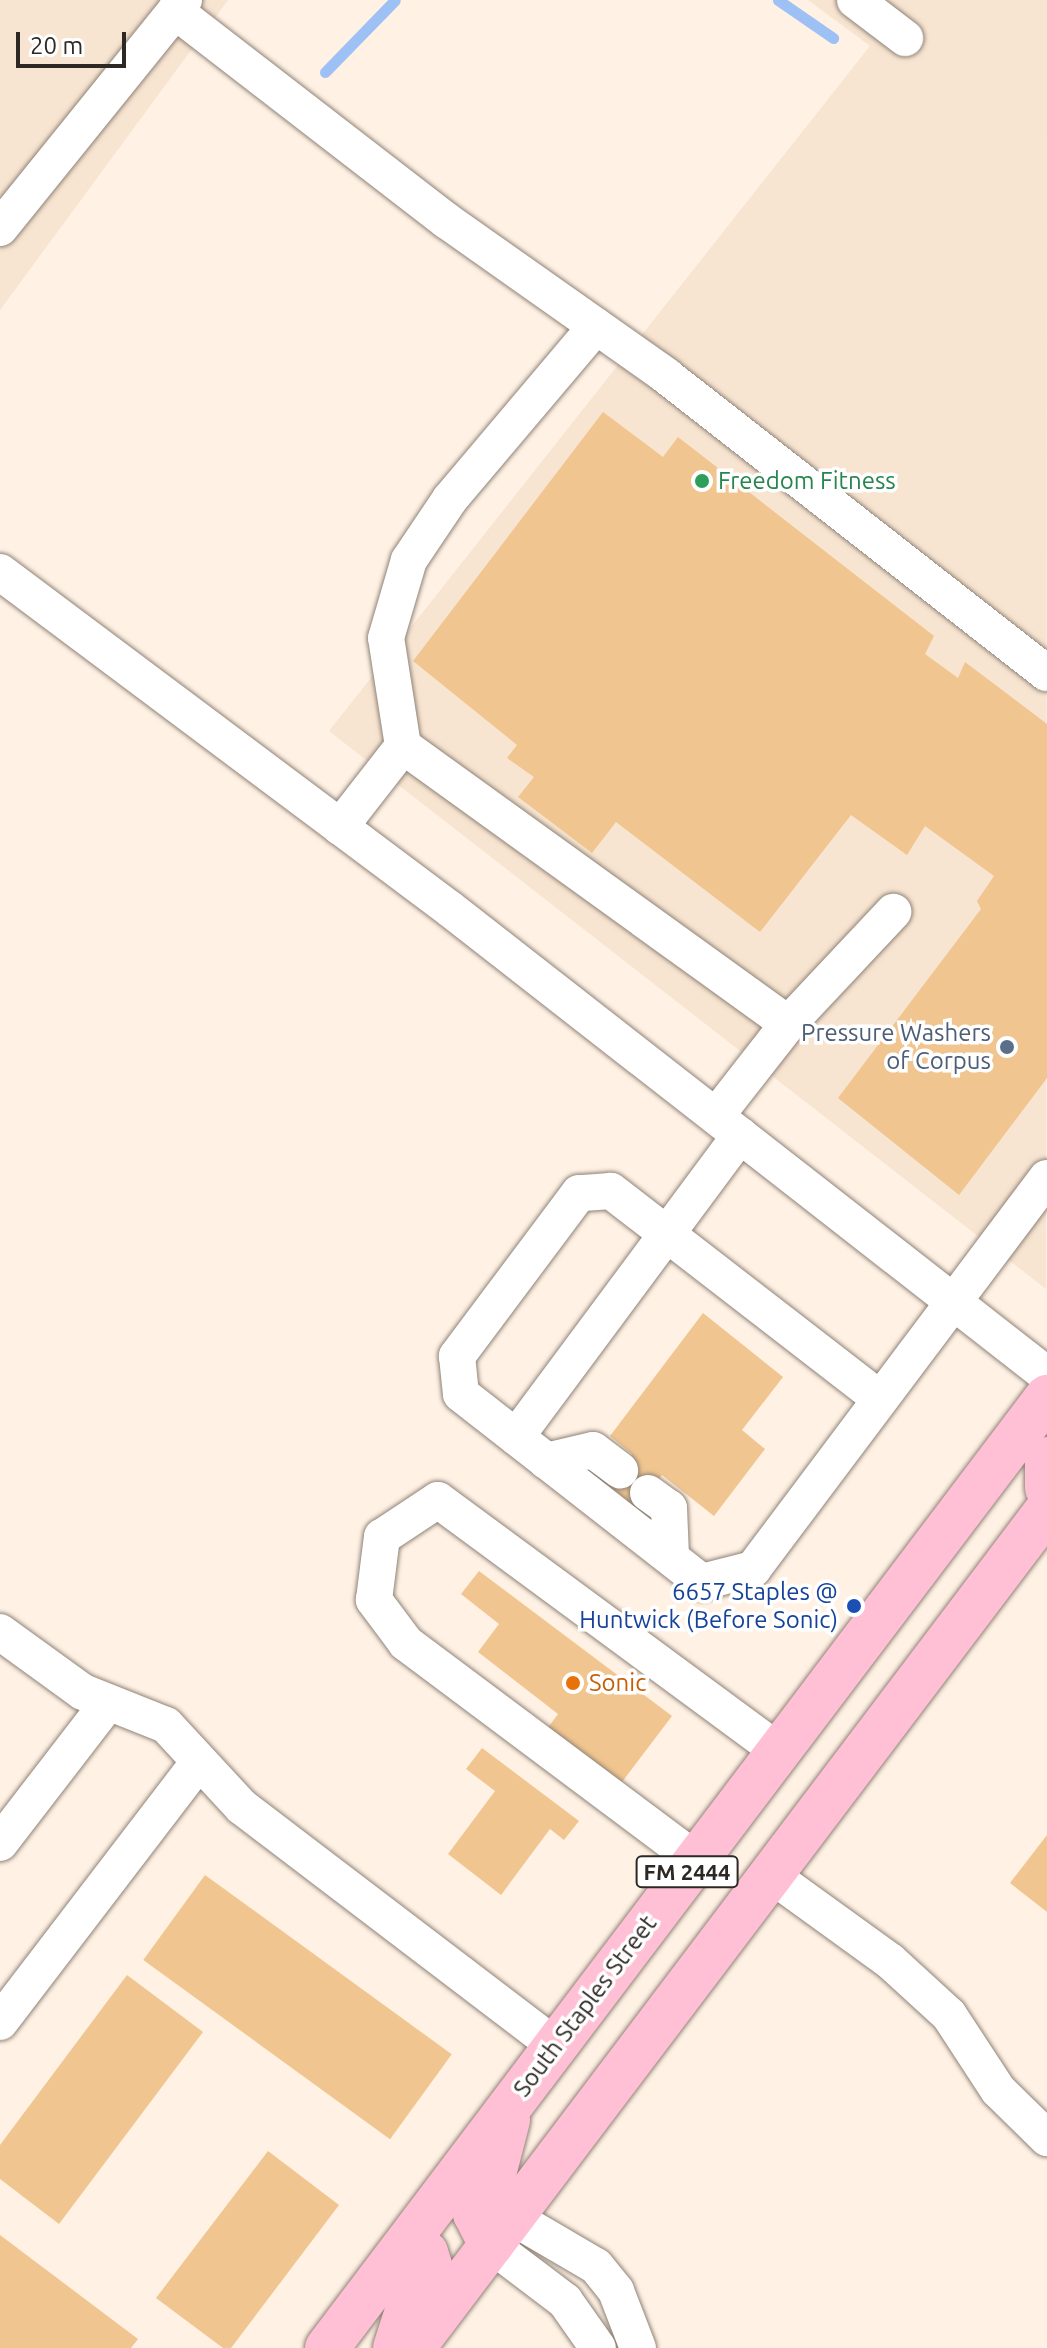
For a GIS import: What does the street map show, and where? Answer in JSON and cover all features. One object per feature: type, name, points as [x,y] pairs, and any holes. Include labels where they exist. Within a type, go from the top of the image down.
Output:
[{"type":"main road","name":"South Staples Street","points":[[327,2348],[1047,1397]]},
{"type":"main road","points":[[1047,1459],[1047,1488]]},
{"type":"main road","name":"FM 2444","points":[[413,2348],[1047,1510]]},
{"type":"main road","points":[[502,2231],[478,2227],[475,2214],[492,2182],[512,2103]]},
{"type":"main road","points":[[395,2348],[410,2301],[430,2265],[426,2253],[409,2240]]},
{"type":"street","points":[[855,0],[905,38]]},
{"type":"street","points":[[0,228],[179,6],[447,221],[596,326],[1047,673]]},
{"type":"street","points":[[596,326],[450,499],[409,560],[386,638],[403,746],[788,1024]]},
{"type":"street","points":[[0,572],[340,827],[1047,1375]]},
{"type":"street","points":[[340,827],[403,746]]},
{"type":"street","points":[[516,1437],[668,1237],[788,1024],[893,912]]},
{"type":"street","points":[[879,1398],[611,1191],[579,1193],[457,1356],[461,1394],[702,1582],[753,1569],[1047,1178]]},
{"type":"street","points":[[546,1461],[593,1450],[620,1470]]},
{"type":"street","points":[[648,1493],[669,1508],[671,1556]]},
{"type":"street","points":[[696,1860],[406,1643],[374,1600],[382,1537],[438,1500],[779,1751]]},
{"type":"street","points":[[0,1632],[83,1692],[155,1718],[242,1807],[556,2046]]},
{"type":"street","points":[[0,1843],[108,1703]]},
{"type":"street","points":[[0,2022],[199,1762]]},
{"type":"street","points":[[771,1875],[890,1961],[949,2015],[998,2090],[1047,2138]]},
{"type":"street","points":[[502,2231],[565,2301],[598,2348]]},
{"type":"street","points":[[502,2231],[596,2266],[616,2291],[638,2348]]},
{"type":"shaded area","points":[[0,0],[228,0],[0,310]]},
{"type":"shaded area","points":[[808,0],[1047,0],[1046,1289],[329,731],[870,46]]},
{"type":"building","points":[[603,412],[663,457],[678,437],[934,636],[925,654],[958,678],[965,662],[1047,724],[1047,1078],[959,1195],[838,1098],[981,909],[977,901],[994,876],[925,826],[907,855],[851,815],[760,932],[616,822],[592,853],[518,797],[534,777],[507,758],[517,745],[413,661]]},
{"type":"building","points":[[703,1313],[783,1377],[742,1430],[765,1449],[714,1516],[662,1475],[629,1517],[601,1495],[632,1454],[610,1436]]},
{"type":"building","name":"Sonic","points":[[479,1571],[672,1716],[619,1786],[547,1729],[558,1714],[478,1652],[499,1624],[461,1594]]},
{"type":"building","points":[[482,1748],[579,1821],[564,1840],[550,1829],[501,1895],[448,1854],[495,1791],[466,1769]]},
{"type":"building","points":[[1047,1835],[1047,1912],[1010,1883]]},
{"type":"building","points":[[205,1875],[452,2054],[390,2139],[143,1960]]},
{"type":"building","points":[[127,1975],[203,2032],[59,2224],[0,2179],[0,2145]]},
{"type":"building","points":[[268,2151],[339,2205],[231,2348],[223,2348],[156,2298]]},
{"type":"building","points":[[0,2235],[138,2339],[131,2348],[0,2348]]},
{"type":"waterway","points":[[325,72],[395,0]]},
{"type":"waterway","points":[[778,0],[833,38]]},
{"type":"place","name":"Freedom Fitness","points":[[702,481]]},
{"type":"place","name":"Pressure Washers of Corpus","points":[[1007,1047]]},
{"type":"place","name":"6657 Staples @ Huntwick (Before Sonic)","points":[[854,1606]]},
{"type":"place","name":"Sonic","points":[[573,1683]]}]
